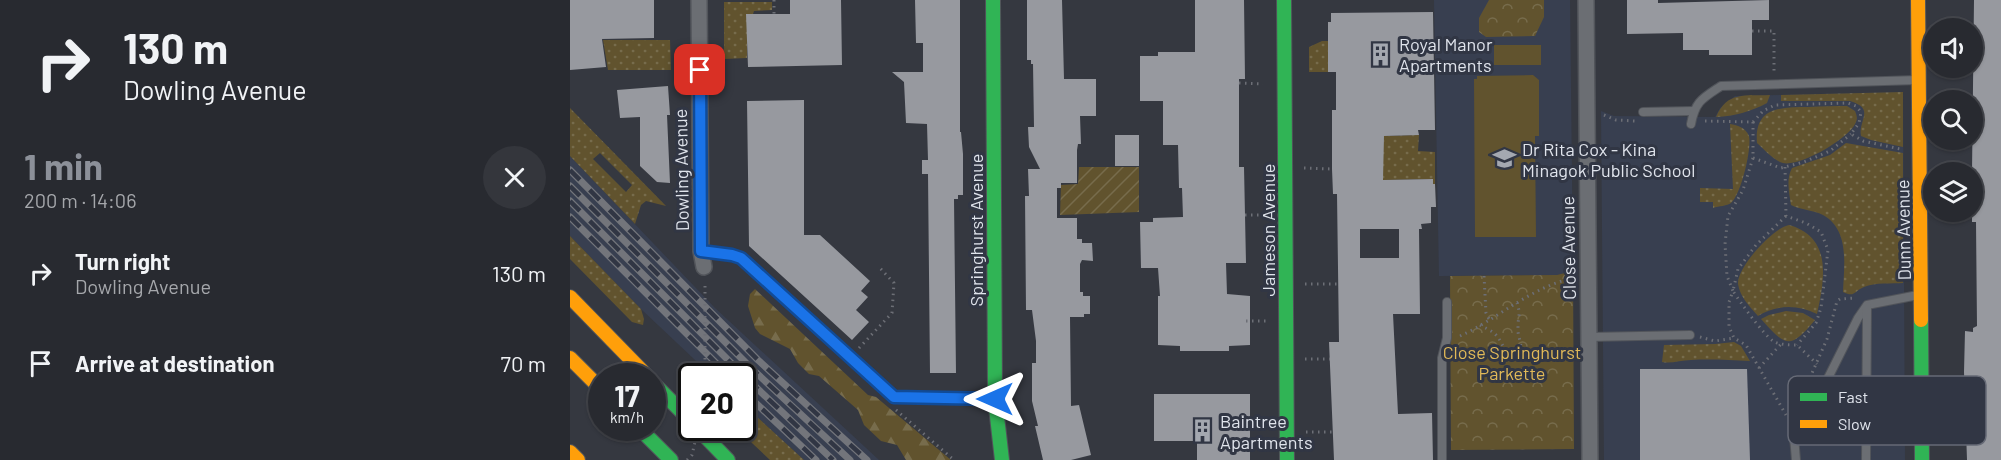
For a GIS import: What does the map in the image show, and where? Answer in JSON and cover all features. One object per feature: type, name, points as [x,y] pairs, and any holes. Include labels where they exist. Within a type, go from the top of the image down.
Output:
[{"type":"main road","name":"Springhurst Avenue","points":[[993,0],[995,399],[1002,460]]},
{"type":"main road","name":"Jameson Avenue","points":[[1284,0],[1287,460]]},
{"type":"main road","name":"Dunn Avenue","points":[[1918,0],[1922,376]]},
{"type":"main road","points":[[570,297],[634,363]]},
{"type":"main road","points":[[570,358],[588,376]]},
{"type":"main road","points":[[666,396],[678,408]]},
{"type":"main road","points":[[652,441],[671,460]]},
{"type":"main road","points":[[710,441],[728,460]]},
{"type":"main road","points":[[570,452],[578,460]]},
{"type":"street","name":"Dowling Avenue","points":[[699,0],[703,259]]},
{"type":"street","name":"Close Avenue","points":[[1586,0],[1590,460]]},
{"type":"lane","points":[[1691,124],[1693,111],[1698,102],[1721,86],[1919,80]]},
{"type":"lane","points":[[1642,112],[1693,111]]},
{"type":"lane","points":[[703,259],[732,255],[741,258],[894,397],[995,399]]},
{"type":"lane","points":[[1829,376],[1867,304],[1922,294]]},
{"type":"lane","points":[[1442,460],[1442,358],[1447,338],[1447,302]]},
{"type":"lane","points":[[1867,304],[1867,376]]},
{"type":"lane","points":[[1589,337],[1690,335]]},
{"type":"lane","points":[[1795,445],[1796,460]]},
{"type":"lane","points":[[1866,445],[1866,460]]},
{"type":"path","points":[[774,0],[774,14]]},
{"type":"path","points":[[1752,31],[1774,31],[1774,84]]},
{"type":"path","points":[[1239,83],[1263,84]]},
{"type":"path","points":[[1753,158],[1781,168],[1830,151],[1851,134],[1859,123],[1861,112],[1856,106],[1848,104],[1774,105],[1763,111],[1753,122],[1753,158],[1743,190],[1728,216],[1725,244],[1727,276],[1733,291],[1773,341],[1797,345],[1817,364]]},
{"type":"path","points":[[1730,121],[1753,122]]},
{"type":"path","points":[[1851,134],[1863,141],[1907,151],[1920,148]]},
{"type":"path","points":[[1785,167],[1786,216],[1756,245],[1738,269],[1729,302],[1729,327],[1734,338],[1746,345],[1788,418]]},
{"type":"path","points":[[1303,168],[1332,169]]},
{"type":"path","points":[[1245,215],[1266,215]]},
{"type":"path","points":[[1786,216],[1806,223],[1821,232],[1828,250],[1821,308],[1816,323],[1797,345]]},
{"type":"path","points":[[850,358],[892,313],[894,283],[879,267]]},
{"type":"path","points":[[1484,276],[1486,313],[1489,319]]},
{"type":"path","points":[[1447,338],[1455,338],[1480,326],[1517,303],[1557,283],[1576,278]]},
{"type":"path","points":[[1305,284],[1339,284]]},
{"type":"path","points":[[705,286],[705,363]]},
{"type":"path","points":[[1811,376],[1827,339],[1837,301],[1857,297],[1867,304]]},
{"type":"path","points":[[1480,326],[1492,331],[1499,339],[1503,350],[1512,355],[1520,352],[1522,347],[1518,326],[1520,312],[1517,303]]},
{"type":"path","points":[[1246,321],[1266,321]]},
{"type":"path","points":[[1690,335],[1715,341],[1734,338]]},
{"type":"path","points":[[1759,368],[1782,343]]},
{"type":"path","points":[[1305,359],[1330,359]]},
{"type":"path","points":[[1250,426],[1267,426]]},
{"type":"path","points":[[1306,432],[1333,432]]},
{"type":"path","points":[[687,460],[692,455],[695,441]]},
{"type":"shaded area","name":"Dr Rita Cox - Kina Minagok Public School","points":[[1434,0],[1570,0],[1573,271],[1557,275],[1439,276]]},
{"type":"shaded area","points":[[1903,92],[1905,376],[1788,376],[1788,445],[1905,445],[1905,460],[1604,460],[1601,111],[1614,116],[1715,117],[1720,108],[1735,96]]},
{"type":"shaded area","points":[[570,156],[715,308],[879,460],[804,460],[756,416],[756,363],[698,363],[641,309],[570,236]]},
{"type":"green space","points":[[1489,0],[1544,0],[1544,17],[1535,36],[1486,37],[1479,32],[1479,18]]},
{"type":"green space","points":[[724,2],[772,2],[772,10],[754,11],[753,14],[747,15],[747,58],[724,59]]},
{"type":"green space","points":[[603,40],[670,40],[671,70],[608,70]]},
{"type":"green space","points":[[1322,41],[1328,41],[1328,72],[1309,72],[1309,47]]},
{"type":"green space","points":[[1494,45],[1541,45],[1541,65],[1494,65]]},
{"type":"green space","points":[[1533,75],[1539,80],[1539,136],[1535,136],[1536,237],[1475,237],[1474,79],[1477,79],[1477,76]]},
{"type":"green space","points":[[1903,92],[1903,147],[1861,136],[1864,111],[1858,104],[1850,101],[1781,101],[1781,95]]},
{"type":"green space","points":[[1770,95],[1767,103],[1755,109],[1736,115],[1716,117],[1720,109],[1731,99]]},
{"type":"green space","points":[[1847,106],[1855,111],[1857,118],[1851,130],[1823,151],[1800,161],[1780,162],[1757,143],[1760,122],[1771,112],[1788,108]]},
{"type":"green space","points":[[570,108],[666,206],[646,201],[641,205],[635,224],[570,156]],"holes":[[[600,153],[632,185],[626,192],[593,159]]]},
{"type":"green space","points":[[1730,124],[1741,127],[1749,136],[1747,160],[1735,198],[1729,204],[1713,208],[1713,202],[1700,202],[1700,188],[1733,189]]},
{"type":"green space","points":[[1419,135],[1418,151],[1435,152],[1435,184],[1433,184],[1433,179],[1383,180],[1383,173],[1379,173],[1384,136]]},
{"type":"green space","points":[[1846,143],[1903,153],[1903,283],[1873,284],[1854,293],[1843,292],[1844,260],[1838,230],[1823,215],[1791,205],[1788,186],[1792,168],[1830,155]]},
{"type":"green space","points":[[1079,167],[1139,167],[1139,212],[1060,215],[1061,185],[1078,184]]},
{"type":"green space","points":[[1789,225],[1803,231],[1813,239],[1819,249],[1823,273],[1817,314],[1787,307],[1758,316],[1741,293],[1738,284],[1739,277],[1757,249],[1774,233]]},
{"type":"green space","points":[[570,236],[641,309],[643,325],[632,322],[570,259]]},
{"type":"green space","name":"Close Springhurst Parkette","points":[[1573,271],[1574,449],[1451,450],[1450,276],[1557,275]]},
{"type":"green space","points":[[755,289],[868,395],[876,397],[951,460],[906,460],[897,445],[881,441],[864,425],[858,410],[819,376],[809,374],[798,363],[790,349],[760,334],[755,328],[748,306],[750,294]]},
{"type":"green space","points":[[1786,311],[1803,313],[1815,320],[1794,340],[1782,340],[1761,319]]},
{"type":"green space","points":[[1734,342],[1741,346],[1750,361],[1662,362],[1664,345]]},
{"type":"green space","points":[[756,416],[804,460],[770,460],[750,441],[756,441]]},
{"type":"building","points":[[570,0],[654,0],[654,38],[602,39],[606,67],[570,70]]},
{"type":"building","points":[[790,0],[841,0],[842,65],[748,67],[746,14],[790,14]]},
{"type":"building","points":[[915,0],[960,0],[960,132],[963,154],[963,195],[958,195],[958,199],[954,199],[956,373],[930,373],[928,174],[922,174],[922,160],[928,160],[927,124],[906,123],[904,82],[892,72],[923,72],[923,43],[916,43]]},
{"type":"building","points":[[1027,0],[1062,0],[1064,79],[1096,79],[1096,116],[1080,116],[1081,144],[1078,144],[1077,150],[1077,183],[1061,183],[1061,188],[1057,188],[1057,218],[1077,218],[1077,239],[1082,239],[1082,243],[1092,243],[1093,261],[1082,260],[1080,264],[1080,292],[1083,292],[1083,296],[1090,296],[1090,314],[1084,314],[1084,317],[1070,317],[1071,406],[1079,405],[1091,455],[1071,460],[1043,460],[1032,401],[1032,363],[1036,363],[1036,341],[1032,310],[1026,310],[1025,196],[1029,196],[1028,169],[1040,169],[1029,147],[1028,127],[1034,127],[1033,64],[1031,60],[1027,60]]},
{"type":"building","points":[[1195,0],[1244,0],[1245,79],[1239,79],[1239,167],[1244,167],[1246,263],[1226,263],[1227,294],[1250,296],[1250,345],[1229,346],[1229,351],[1180,351],[1180,346],[1158,345],[1158,296],[1160,296],[1158,268],[1141,268],[1140,222],[1153,222],[1153,218],[1183,217],[1182,188],[1179,188],[1178,145],[1163,145],[1163,101],[1140,101],[1140,56],[1158,56],[1158,52],[1195,52]]},
{"type":"building","points":[[1627,0],[1658,0],[1658,3],[1769,0],[1769,20],[1752,20],[1752,55],[1709,55],[1709,50],[1683,50],[1683,33],[1627,34]]},
{"type":"building","points":[[1974,0],[2001,0],[2001,460],[1967,460],[1966,445],[1986,445],[1986,376],[1964,376],[1965,331],[1973,332],[1973,328],[1977,326],[1976,222],[1983,222],[1983,162],[1972,162],[1972,150],[1983,150],[1983,90],[1973,90],[1973,78],[1983,78],[1983,18],[1974,18]]},
{"type":"building","points":[[1433,12],[1435,130],[1418,130],[1419,135],[1384,136],[1383,180],[1433,179],[1433,184],[1435,184],[1436,207],[1431,207],[1431,223],[1421,224],[1422,229],[1419,229],[1420,314],[1393,314],[1398,414],[1432,413],[1433,460],[1334,460],[1329,342],[1339,342],[1337,194],[1333,194],[1332,169],[1332,110],[1336,110],[1336,72],[1328,72],[1328,22],[1331,22],[1331,13]],"holes":[[[1360,229],[1399,229],[1399,258],[1360,258]]]},
{"type":"building","points":[[668,86],[670,183],[657,182],[640,166],[640,117],[620,118],[617,90]]},
{"type":"building","points":[[804,100],[804,235],[820,235],[870,281],[861,291],[868,297],[856,310],[869,322],[852,340],[749,246],[747,101]]},
{"type":"building","points":[[1115,135],[1139,135],[1139,166],[1115,166]]},
{"type":"building","points":[[1640,369],[1747,369],[1750,460],[1640,460]]},
{"type":"building","name":"Baintree Apartments","points":[[1154,394],[1250,394],[1250,460],[1197,460],[1197,441],[1154,441]]},
{"type":"railway","points":[[570,170],[758,360],[867,460]]},
{"type":"railway","points":[[570,186],[750,367],[850,460]]},
{"type":"railway","points":[[570,201],[743,375],[833,460]]},
{"type":"railway","points":[[570,217],[716,363]]},
{"type":"railway","points":[[756,403],[816,460]]},
{"type":"traffic: fast","points":[[993,0],[995,399],[1002,460]]},
{"type":"traffic: fast","points":[[1284,0],[1287,460]]},
{"type":"traffic: fast","points":[[1921,320],[1921,376]]},
{"type":"traffic: fast","points":[[666,396],[678,408]]},
{"type":"traffic: fast","points":[[652,441],[671,460]]},
{"type":"traffic: fast","points":[[710,441],[728,460]]},
{"type":"traffic: fast","points":[[1922,445],[1922,460]]},
{"type":"traffic: slow","points":[[1918,0],[1921,320]]},
{"type":"traffic: slow","points":[[570,297],[634,363]]},
{"type":"traffic: slow","points":[[570,358],[588,376]]},
{"type":"traffic: slow","points":[[570,452],[578,460]]},
{"type":"place","name":"Royal Manor Apartments","points":[[1381,54]]},
{"type":"place","name":"Dr Rita Cox - Kina Minagok Public School","points":[[1504,159]]},
{"type":"place","name":"Baintree Apartments","points":[[1202,431]]},
{"type":"route","points":[[700,70],[701,251],[741,258],[894,397],[995,399]]}]
